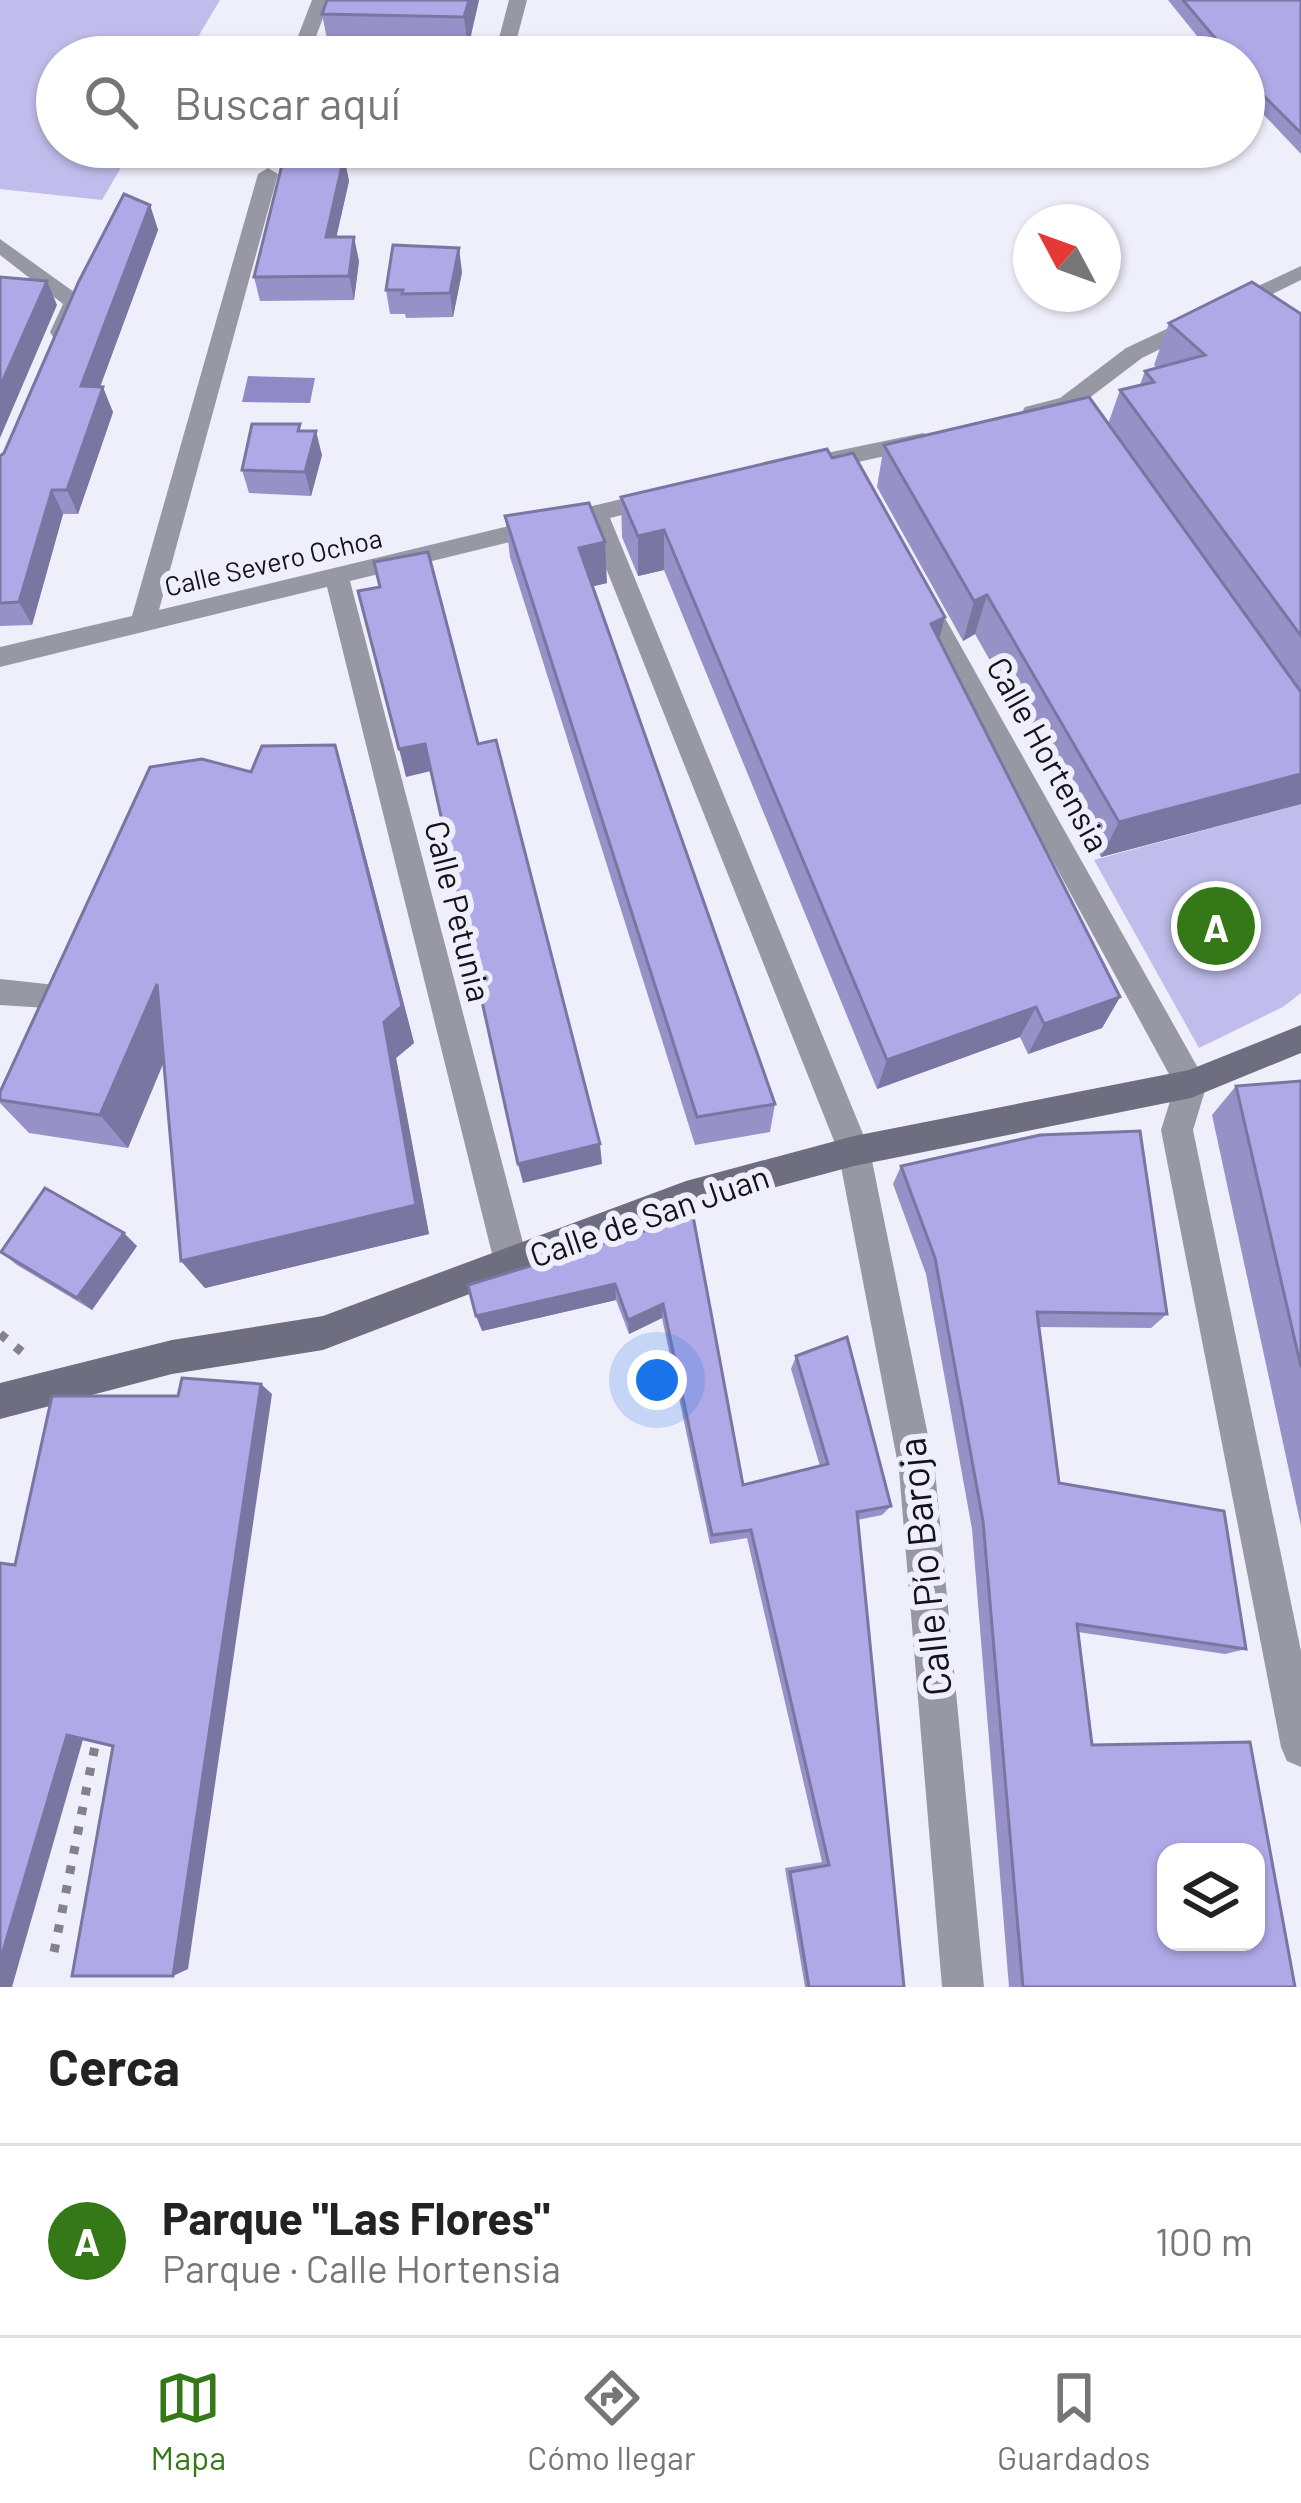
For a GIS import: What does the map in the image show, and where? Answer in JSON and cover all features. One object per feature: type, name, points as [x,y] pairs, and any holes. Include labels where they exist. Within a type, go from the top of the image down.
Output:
[{"type":"street","points":[[307,36],[321,0]]},
{"type":"street","points":[[509,36],[518,0]]},
{"type":"street","points":[[143,621],[268,174]]},
{"type":"street","points":[[0,245],[74,302],[56,345]]},
{"type":"street","points":[[1004,421],[1075,413],[1134,353],[1301,272]]},
{"type":"street","points":[[792,467],[850,470],[942,437]]},
{"type":"street","name":"Calle Severo Ochoa","points":[[0,657],[681,493]]},
{"type":"street","name":"Calle Pío Baroja","points":[[596,514],[854,1151],[917,1470],[963,1987]]},
{"type":"street","name":"Calle Petunia","points":[[338,578],[512,1262]]},
{"type":"street","name":"Calle Hortensia","points":[[912,581],[1191,1084]]},
{"type":"street","points":[[0,992],[62,996]]},
{"type":"street","name":"Calle de San Juan","points":[[0,1401],[172,1357],[322,1333],[686,1196],[854,1151],[1191,1084],[1301,1039]]},
{"type":"street","points":[[1191,1084],[1177,1130],[1301,1747]]},
{"type":"path","points":[[54,1952],[100,1724]]},
{"type":"shaded area","points":[[0,0],[220,0],[199,36],[36,36],[36,168],[121,168],[102,200],[0,189]]},
{"type":"shaded area","points":[[248,376],[315,378],[310,403],[242,402]]},
{"type":"shaded area","points":[[1301,804],[1301,993],[1283,1007],[1199,1048],[1094,860]]},
{"type":"building","points":[[327,0],[469,0],[464,17],[322,14]]},
{"type":"building","points":[[1183,0],[1301,0],[1301,133],[1265,97],[1265,36],[1213,36]]},
{"type":"building","points":[[281,168],[342,168],[326,237],[354,237],[349,276],[254,277]]},
{"type":"building","points":[[124,194],[150,205],[81,386],[103,387],[67,490],[52,490],[19,602],[0,603],[0,456]]},
{"type":"building","points":[[393,245],[459,248],[450,293],[386,290]]},
{"type":"building","points":[[0,277],[47,281],[0,387]]},
{"type":"building","points":[[1252,282],[1301,314],[1301,636],[1120,390],[1154,382],[1145,371],[1205,355],[1169,323]]},
{"type":"building","points":[[1089,397],[1301,692],[1301,774],[1119,822],[987,595],[974,601],[884,445]]},
{"type":"building","points":[[252,424],[300,424],[298,431],[316,431],[305,472],[242,470]]},
{"type":"building","points":[[827,449],[832,458],[853,453],[945,617],[931,624],[1120,997],[1044,1024],[1036,1007],[887,1060],[664,530],[638,536],[621,497]]},
{"type":"building","points":[[589,503],[605,542],[579,548],[775,1104],[697,1117],[505,516]]},
{"type":"building","points":[[428,552],[478,744],[496,740],[600,1144],[518,1164],[425,744],[399,749],[358,591],[380,587],[374,562]]},
{"type":"building","points":[[335,745],[402,1006],[384,1022],[416,1205],[181,1261],[157,984],[100,1115],[0,1100],[0,1092],[150,767],[202,759],[251,772],[262,746]]},
{"type":"building","points":[[1301,1081],[1301,1367],[1236,1086]]},
{"type":"building","points":[[1140,1131],[1167,1314],[1037,1312],[1059,1483],[1224,1511],[1246,1649],[1077,1624],[1092,1745],[1250,1742],[1295,1987],[1023,1987],[983,1521],[935,1258],[901,1166],[1040,1135]]},
{"type":"building","points":[[45,1188],[124,1233],[77,1298],[1,1252]]},
{"type":"building","points":[[693,1216],[743,1485],[828,1464],[796,1356],[847,1337],[891,1506],[857,1512],[904,1987],[809,1987],[790,1872],[829,1865],[751,1530],[712,1535],[663,1304],[628,1320],[615,1284],[476,1316],[468,1285]]},
{"type":"building","points":[[182,1378],[261,1384],[173,1976],[72,1976],[113,1746],[67,1735],[0,1961],[0,1563],[15,1565],[52,1396],[178,1396]]},
{"type":"place","name":"Parque \"Las Flores\"","points":[[1216,926]]}]
